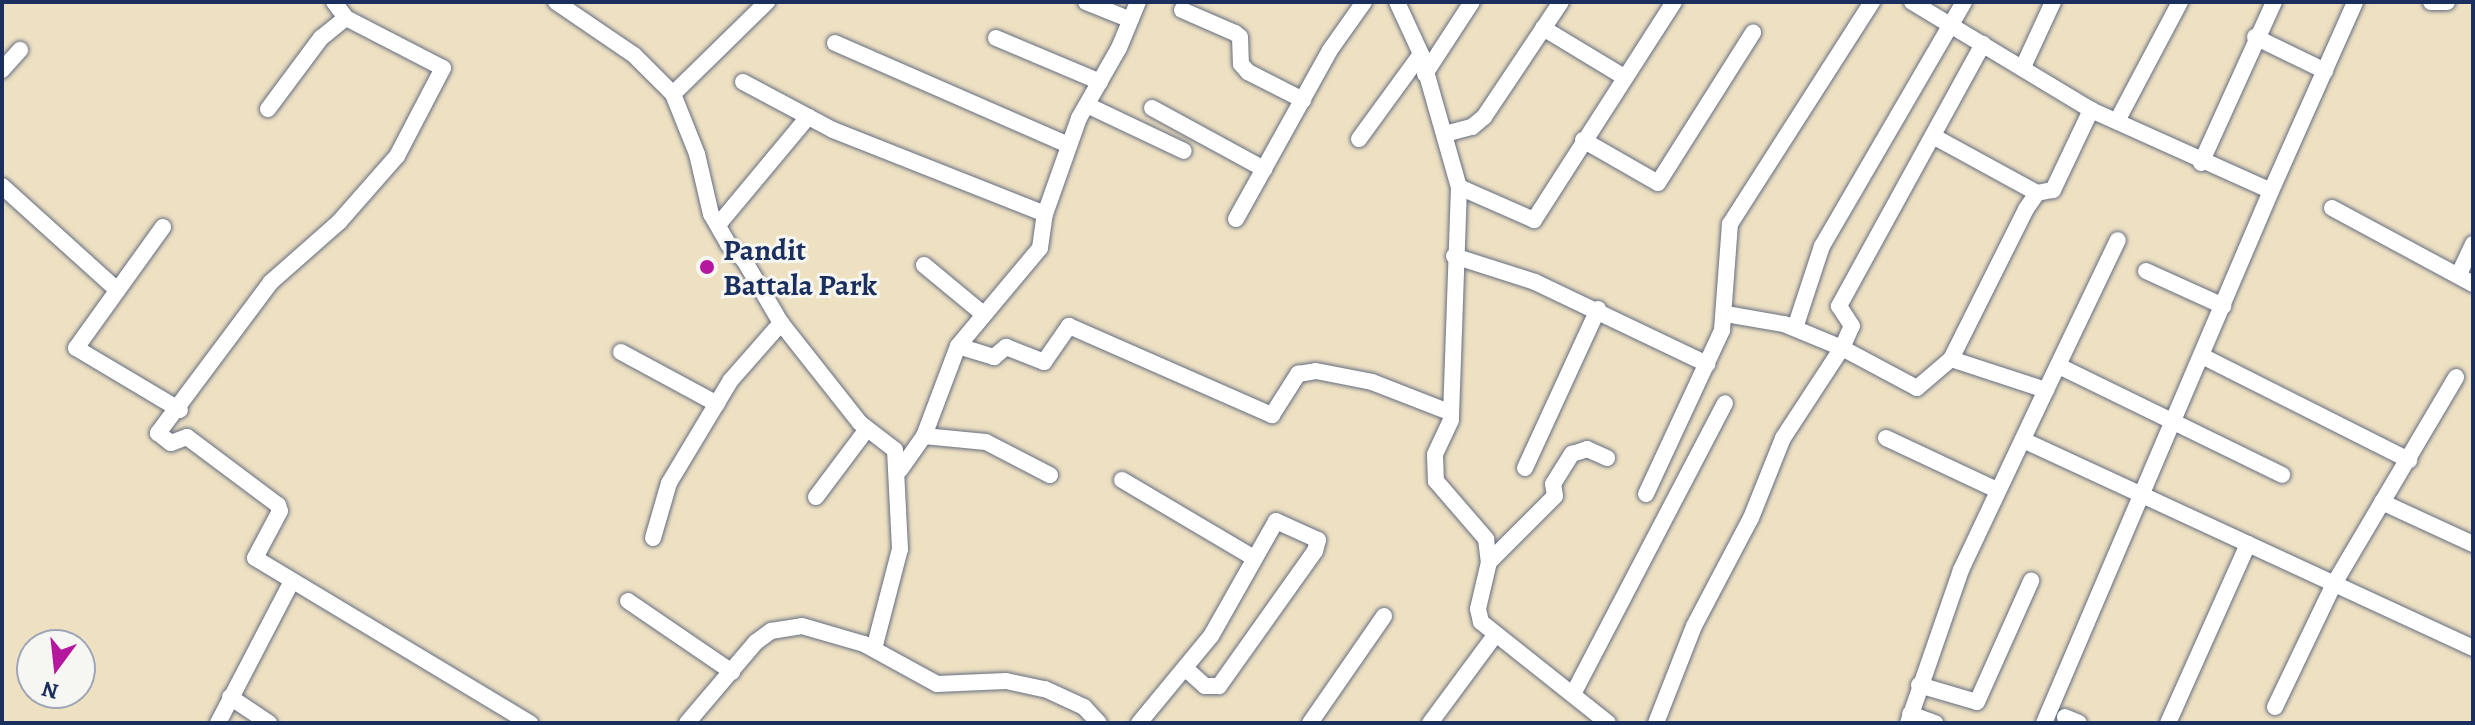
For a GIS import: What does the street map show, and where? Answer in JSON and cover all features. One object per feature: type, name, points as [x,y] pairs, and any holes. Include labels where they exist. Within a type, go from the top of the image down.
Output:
[{"type":"street","points":[[334,2],[346,18],[443,68],[397,156],[339,222],[271,282],[180,410],[158,433],[171,443],[187,437],[278,505],[278,516],[253,553],[292,581],[530,723]]},
{"type":"street","points":[[556,2],[634,55],[673,94],[718,225],[781,323],[867,429],[895,450],[900,470],[900,549],[874,649]]},
{"type":"street","points":[[673,94],[767,2]]},
{"type":"street","points":[[1086,2],[1131,20]]},
{"type":"street","points":[[900,470],[924,436],[958,346],[982,313],[1040,248],[1045,214],[1069,145],[1138,2]]},
{"type":"street","points":[[1236,219],[1303,100],[1364,2]]},
{"type":"street","points":[[1397,2],[1421,54],[1459,187],[1454,256],[1451,420],[1435,455],[1436,481],[1479,528],[1489,562],[1478,609],[1481,622],[1608,723]]},
{"type":"street","points":[[1425,74],[1472,2]]},
{"type":"street","points":[[1445,134],[1472,127],[1484,117],[1561,2]]},
{"type":"street","points":[[1459,187],[1534,220],[1674,2]]},
{"type":"street","points":[[1646,494],[1707,364],[1726,314],[1725,242],[1730,224],[1872,2]]},
{"type":"street","points":[[1912,2],[2091,110],[2201,163],[2271,191]]},
{"type":"street","points":[[1795,328],[1822,246],[1964,2]]},
{"type":"street","points":[[2023,67],[2053,2]]},
{"type":"street","points":[[2117,121],[2180,2]]},
{"type":"street","points":[[2201,163],[2255,37],[2274,2]]},
{"type":"street","points":[[2431,2],[2447,2]]},
{"type":"street","points":[[2044,723],[2123,530],[2142,498],[2325,71],[2349,4]]},
{"type":"street","points":[[1182,10],[1235,33],[1240,37],[1241,64],[1248,72],[1303,100]]},
{"type":"street","points":[[268,109],[321,38],[346,18]]},
{"type":"street","points":[[1543,28],[1624,77]]},
{"type":"street","points":[[1583,140],[1657,184],[1753,33]]},
{"type":"street","points":[[2255,37],[2325,71]]},
{"type":"street","points":[[996,38],[1100,82]]},
{"type":"street","points":[[835,43],[1069,145]]},
{"type":"street","points":[[1656,723],[1694,626],[1751,518],[1783,438],[1842,348],[1852,326],[1839,306],[1983,44]]},
{"type":"street","points":[[2,70],[20,50]]},
{"type":"street","points":[[1359,139],[1421,54]]},
{"type":"street","points":[[743,82],[808,117],[1045,214]]},
{"type":"street","points":[[1087,105],[1184,151]]},
{"type":"street","points":[[1152,108],[1264,169]]},
{"type":"street","points":[[1933,136],[2037,193],[2053,190],[2091,110]]},
{"type":"street","points":[[718,225],[808,117]]},
{"type":"street","points":[[2,186],[117,290]]},
{"type":"street","points":[[1726,314],[1795,328],[1842,348],[1917,388],[1925,387],[1951,359],[2037,193]]},
{"type":"street","points":[[2332,208],[2466,279],[2473,244]]},
{"type":"street","points":[[163,227],[76,348],[180,410]]},
{"type":"street","points":[[1935,723],[1909,718],[1919,685],[1997,490],[2046,390],[2061,367],[2118,240]]},
{"type":"street","points":[[1454,256],[1598,309],[1707,364]]},
{"type":"street","points":[[924,265],[982,313]]},
{"type":"street","points":[[2146,271],[2223,306]]},
{"type":"street","points":[[1525,468],[1598,309]]},
{"type":"street","points":[[653,538],[669,483],[717,404],[781,323]]},
{"type":"street","points":[[958,346],[994,357],[1006,347],[1044,362],[1069,326],[1272,415],[1298,374],[1316,371],[1372,382],[1449,412]]},
{"type":"street","points":[[621,352],[717,404]]},
{"type":"street","points":[[2202,356],[2409,460]]},
{"type":"street","points":[[1951,359],[2046,390]]},
{"type":"street","points":[[2061,367],[2175,419],[2282,475]]},
{"type":"street","points":[[2275,707],[2335,582],[2456,377]]},
{"type":"street","points":[[1573,694],[1725,403]]},
{"type":"street","points":[[816,497],[867,429]]},
{"type":"street","points":[[924,436],[986,442],[1050,475]]},
{"type":"street","points":[[1886,438],[1997,490]]},
{"type":"street","points":[[2023,440],[2142,498],[2335,582],[2473,648]]},
{"type":"street","points":[[1489,562],[1555,496],[1553,484],[1572,454],[1587,449],[1607,458]]},
{"type":"street","points":[[1122,480],[1254,558]]},
{"type":"street","points":[[2382,502],[2473,544]]},
{"type":"street","points":[[1139,723],[1211,636],[1276,521],[1318,540],[1219,686],[1205,686],[1185,668]]},
{"type":"street","points":[[2168,723],[2248,544]]},
{"type":"street","points":[[218,723],[292,581]]},
{"type":"street","points":[[1919,685],[1977,702],[2031,581]]},
{"type":"street","points":[[628,601],[732,672]]},
{"type":"street","points":[[1310,723],[1384,616]]},
{"type":"street","points":[[687,723],[756,642],[787,627],[822,628],[874,649],[937,684],[1006,681],[1045,689],[1084,707],[1099,723]]},
{"type":"street","points":[[1430,723],[1495,635]]},
{"type":"street","points":[[230,697],[269,723]]},
{"type":"place","name":"Pandit Battala Park","points":[[707,267]]}]
